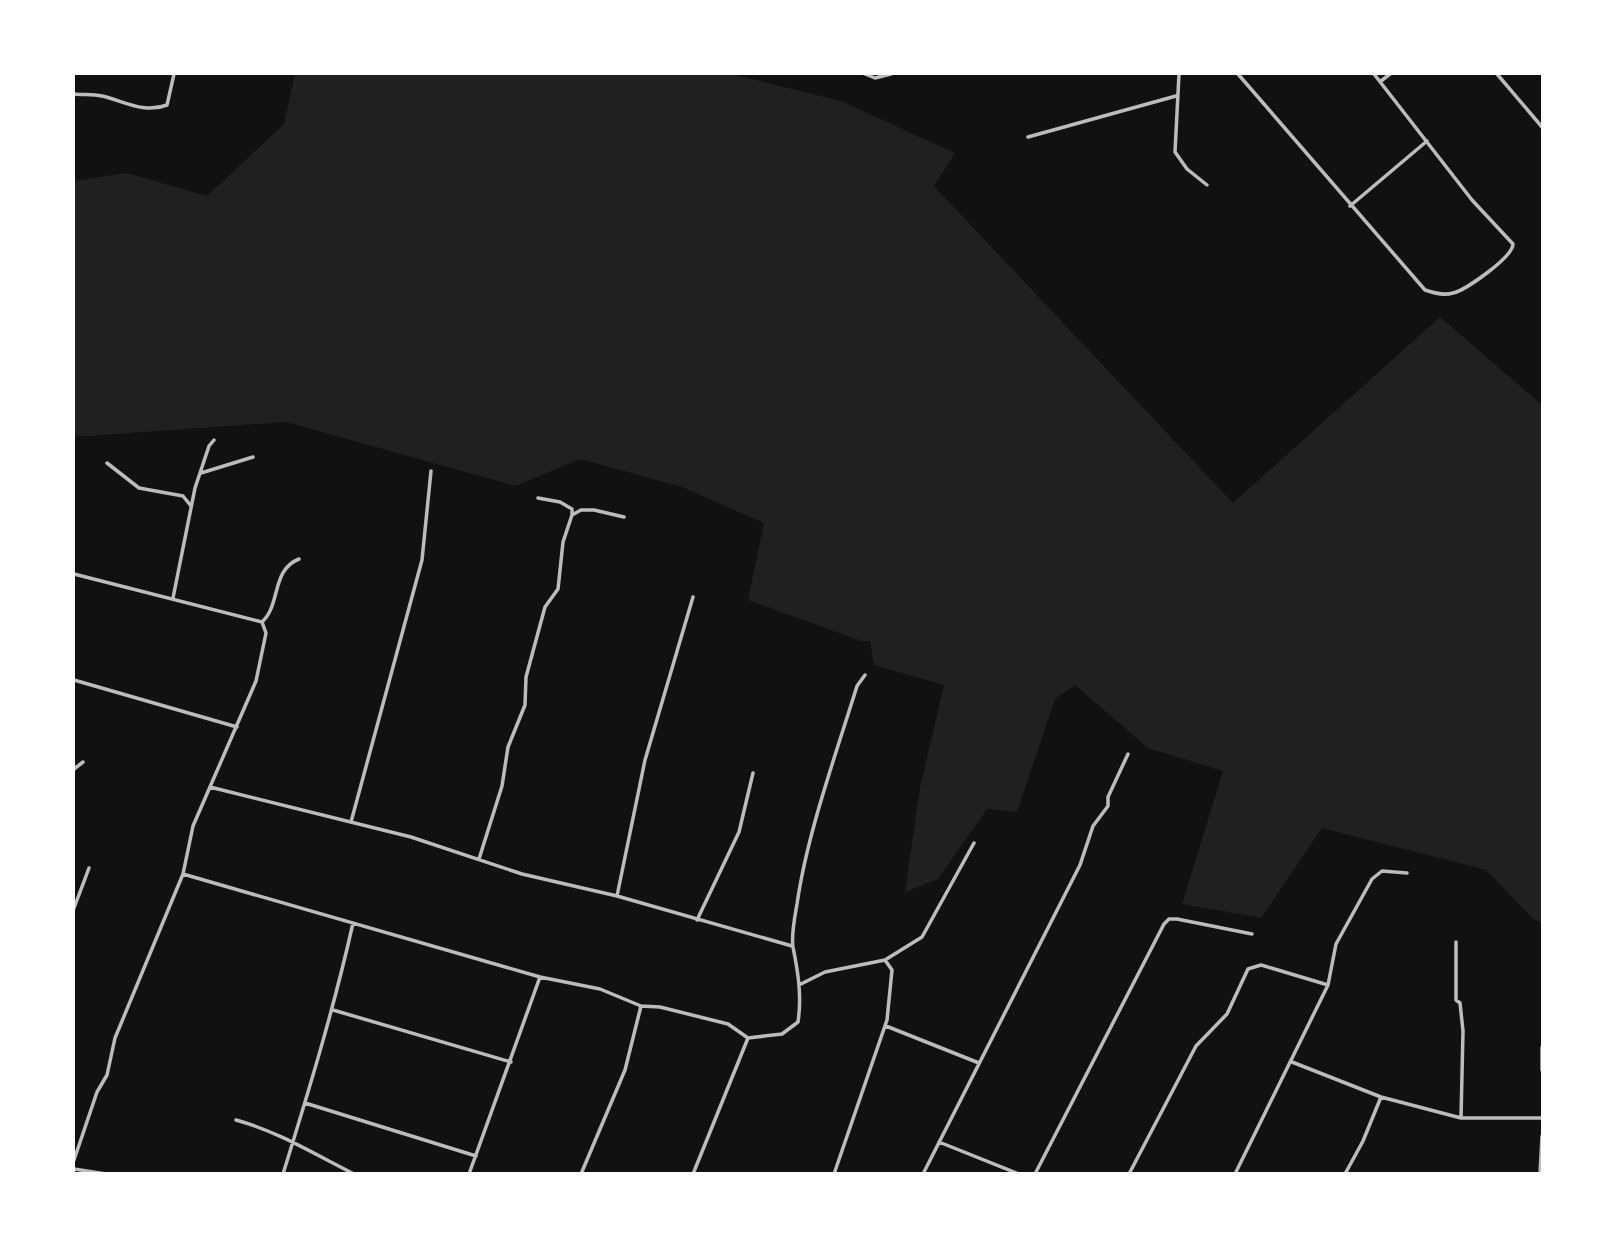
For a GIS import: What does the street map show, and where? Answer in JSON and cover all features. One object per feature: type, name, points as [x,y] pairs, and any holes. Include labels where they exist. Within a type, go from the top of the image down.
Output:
[{"type":"street","points":[[74,94],[99,95],[143,108],[158,109],[167,105],[170,99],[174,74]]},
{"type":"street","points":[[865,74],[875,78],[891,74]]},
{"type":"street","points":[[1179,74],[1175,152],[1187,169],[1207,185]]},
{"type":"street","points":[[1238,74],[1425,290],[1440,294],[1457,293],[1502,262],[1511,254],[1513,244],[1472,200],[1374,74]]},
{"type":"street","points":[[1381,81],[1390,74]]},
{"type":"street","points":[[1497,74],[1542,127]]},
{"type":"street","points":[[1028,137],[1176,96]]},
{"type":"street","points":[[1350,205],[1427,141]]},
{"type":"street","points":[[173,598],[201,473],[209,446],[214,440]]},
{"type":"street","points":[[201,473],[253,457]]},
{"type":"street","points":[[107,463],[139,488],[183,496],[192,508]]},
{"type":"street","points":[[351,822],[422,560],[431,471]]},
{"type":"street","points":[[479,859],[502,786],[508,747],[525,705],[526,677],[545,607],[558,589],[563,542],[572,515],[572,509],[567,505],[538,498]]},
{"type":"street","points":[[572,515],[581,510],[594,510],[624,517]]},
{"type":"street","points":[[262,622],[268,616],[284,569],[299,559]]},
{"type":"street","points":[[74,574],[262,622],[267,630],[256,681],[193,826],[184,874],[115,1038],[107,1075],[97,1092],[74,1160]]},
{"type":"street","points":[[617,896],[645,760],[693,597]]},
{"type":"street","points":[[184,874],[540,977],[600,989],[641,1006],[660,1007],[728,1024],[748,1038],[790,1030],[798,1022],[799,985],[793,946],[797,902],[813,831],[857,686],[865,675]]},
{"type":"street","points":[[74,680],[237,727]]},
{"type":"street","points":[[923,1174],[1080,865],[1093,826],[1108,806],[1108,797],[1128,754]]},
{"type":"street","points":[[74,769],[83,762]]},
{"type":"street","points":[[698,920],[739,832],[753,773]]},
{"type":"street","points":[[210,788],[351,822],[522,874],[617,896],[793,946]]},
{"type":"street","points":[[799,985],[825,972],[885,960],[922,937],[974,843]]},
{"type":"street","points":[[74,908],[89,868]]},
{"type":"street","points":[[1235,1174],[1328,985],[1336,944],[1372,879],[1382,871],[1407,873]]},
{"type":"street","points":[[1034,1174],[1164,924],[1169,919],[1177,919],[1252,934]]},
{"type":"street","points":[[283,1174],[333,1010],[353,923]]},
{"type":"street","points":[[1456,942],[1456,1000],[1460,1003],[1463,1031],[1461,1118]]},
{"type":"street","points":[[834,1174],[886,1026],[892,970],[885,960]]},
{"type":"street","points":[[1129,1174],[1196,1046],[1227,1014],[1248,970],[1261,965],[1328,985]]},
{"type":"street","points":[[469,1174],[540,977]]},
{"type":"street","points":[[581,1174],[625,1070],[641,1006]]},
{"type":"street","points":[[333,1010],[511,1062]]},
{"type":"street","points":[[886,1026],[979,1063]]},
{"type":"street","points":[[693,1174],[748,1038]]},
{"type":"street","points":[[1542,1047],[1542,1070]]},
{"type":"street","points":[[1292,1062],[1381,1097],[1461,1118],[1542,1118]]},
{"type":"street","points":[[1345,1174],[1363,1141],[1381,1097]]},
{"type":"street","points":[[305,1103],[476,1156]]},
{"type":"street","points":[[236,1120],[282,1135],[293,1144],[355,1174]]},
{"type":"street","points":[[1540,1174],[1542,1136]]},
{"type":"street","points":[[939,1142],[1018,1174]]},
{"type":"street","points":[[74,1169],[106,1174]]},
{"type":"shaded area","points":[[295,74],[731,74],[841,101],[955,153],[934,186],[1233,503],[1440,317],[1542,405],[1542,923],[1533,919],[1486,870],[1322,828],[1261,918],[1182,904],[1223,771],[1148,748],[1075,685],[1055,699],[1017,812],[987,809],[938,879],[905,892],[920,788],[944,685],[874,665],[870,641],[861,641],[748,600],[764,523],[682,487],[580,459],[515,486],[286,422],[74,437],[74,181],[127,173],[207,196],[284,124]]}]
